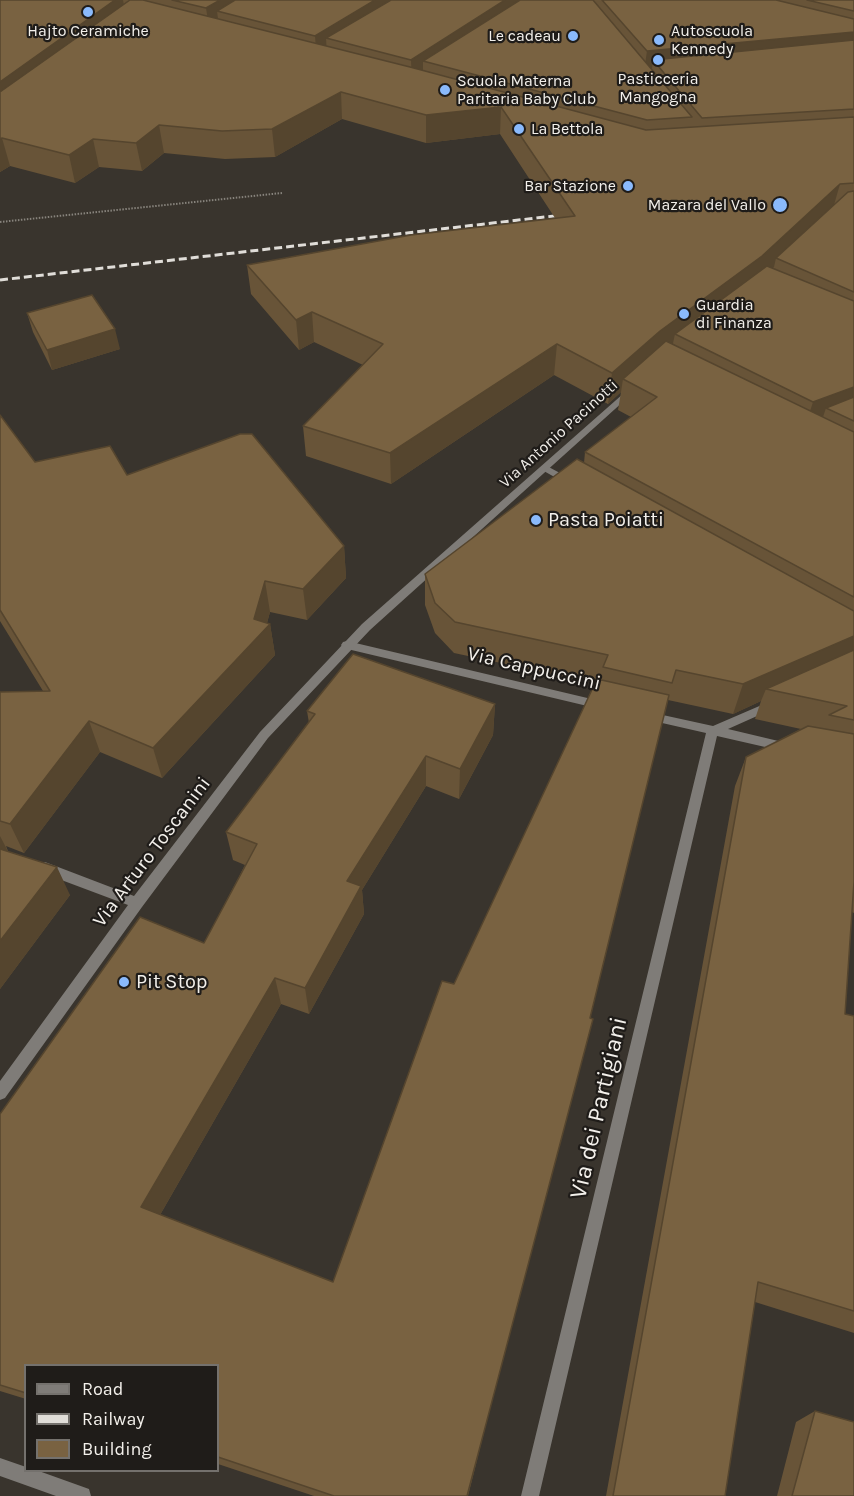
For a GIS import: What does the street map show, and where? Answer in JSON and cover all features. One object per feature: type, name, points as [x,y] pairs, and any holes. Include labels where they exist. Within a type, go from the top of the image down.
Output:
[{"type":"street","name":"Via Antonio Pacinotti","points":[[347,645],[452,548],[641,381]]},
{"type":"street","points":[[545,468],[576,486]]},
{"type":"street","name":"Via Cappuccini","points":[[347,645],[610,707]]},
{"type":"street","name":"Via Arturo Toscanini","points":[[0,1093],[137,903],[264,735],[347,645]]},
{"type":"street","points":[[712,731],[778,702]]},
{"type":"street","points":[[633,712],[800,749]]},
{"type":"street","name":"Via dei Partigiani","points":[[530,1496],[712,731]]},
{"type":"street","points":[[32,863],[137,903]]},
{"type":"street","points":[[0,1467],[82,1496]]},
{"type":"path","points":[[0,222],[282,193]]},
{"type":"building","points":[[0,0],[115,0],[0,82]]},
{"type":"building","points":[[130,0],[143,0],[410,67],[646,130],[854,117],[854,183],[840,184],[762,256],[660,331],[612,373],[557,344],[390,453],[303,426],[383,344],[312,312],[296,320],[247,265],[411,235],[575,216],[501,107],[426,115],[341,92],[272,129],[222,131],[159,125],[136,143],[93,139],[69,155],[0,139],[0,92]]},
{"type":"building","points":[[172,0],[220,0],[206,8]]},
{"type":"building","points":[[235,0],[375,0],[315,36],[217,11]]},
{"type":"building","points":[[391,0],[505,0],[411,60],[326,38]]},
{"type":"building","points":[[520,0],[593,0],[692,117],[647,120],[423,61]]},
{"type":"building","points":[[602,0],[776,0],[854,19],[854,32],[647,51]]},
{"type":"building","points":[[807,0],[854,0],[854,11]]},
{"type":"building","points":[[854,40],[854,109],[702,118],[653,60]]},
{"type":"building","points":[[854,191],[854,292],[776,258],[848,192]]},
{"type":"building","points":[[767,266],[854,301],[854,387],[813,402],[675,334]]},
{"type":"building","points":[[92,295],[115,329],[47,350],[27,313]]},
{"type":"building","points":[[666,341],[854,432],[854,597],[585,452],[657,397],[623,379]]},
{"type":"building","points":[[854,397],[854,421],[826,408]]},
{"type":"building","points":[[0,415],[35,462],[110,446],[127,475],[240,434],[252,434],[344,546],[303,589],[265,581],[254,619],[270,624],[153,748],[89,721],[10,824],[0,821],[0,692],[50,691],[0,610]]},
{"type":"building","points":[[577,459],[854,611],[854,636],[743,684],[676,670],[672,683],[603,667],[608,655],[455,622],[435,603],[425,574]]},
{"type":"building","points":[[854,650],[854,720],[829,715],[847,706],[766,689]]},
{"type":"building","points":[[353,654],[495,704],[460,769],[426,756],[347,881],[361,886],[305,988],[275,978],[141,1207],[333,1282],[442,981],[454,984],[597,679],[669,695],[590,1018],[593,1019],[467,1496],[334,1496],[219,1457],[219,1364],[24,1364],[24,1392],[0,1385],[0,1114],[140,917],[204,943],[257,844],[226,832],[315,714],[307,711]]},
{"type":"building","points":[[808,726],[854,734],[854,882],[845,1014],[854,1016],[854,1311],[758,1282],[725,1496],[613,1496],[746,757]]},
{"type":"building","points":[[0,849],[57,867],[0,941]]},
{"type":"building","points":[[815,1411],[854,1422],[854,1496],[792,1496]]},
{"type":"railway","points":[[0,280],[571,214]]},
{"type":"place","name":"Hajto Ceramiche","points":[[88,12]]},
{"type":"place","name":"Le cadeau","points":[[573,36]]},
{"type":"place","name":"Autoscuola Kennedy","points":[[659,40]]},
{"type":"place","name":"Pasticceria Mangogna","points":[[658,60]]},
{"type":"place","name":"Scuola Materna Paritaria Baby Club","points":[[445,90]]},
{"type":"place","name":"La Bettola","points":[[519,129]]},
{"type":"place","name":"Bar Stazione","points":[[628,186]]},
{"type":"place","name":"Mazara del Vallo","points":[[780,205]]},
{"type":"place","name":"Guardia di Finanza","points":[[684,314]]},
{"type":"place","name":"Pasta Poiatti","points":[[536,520]]},
{"type":"place","name":"Pit Stop","points":[[124,982]]}]
